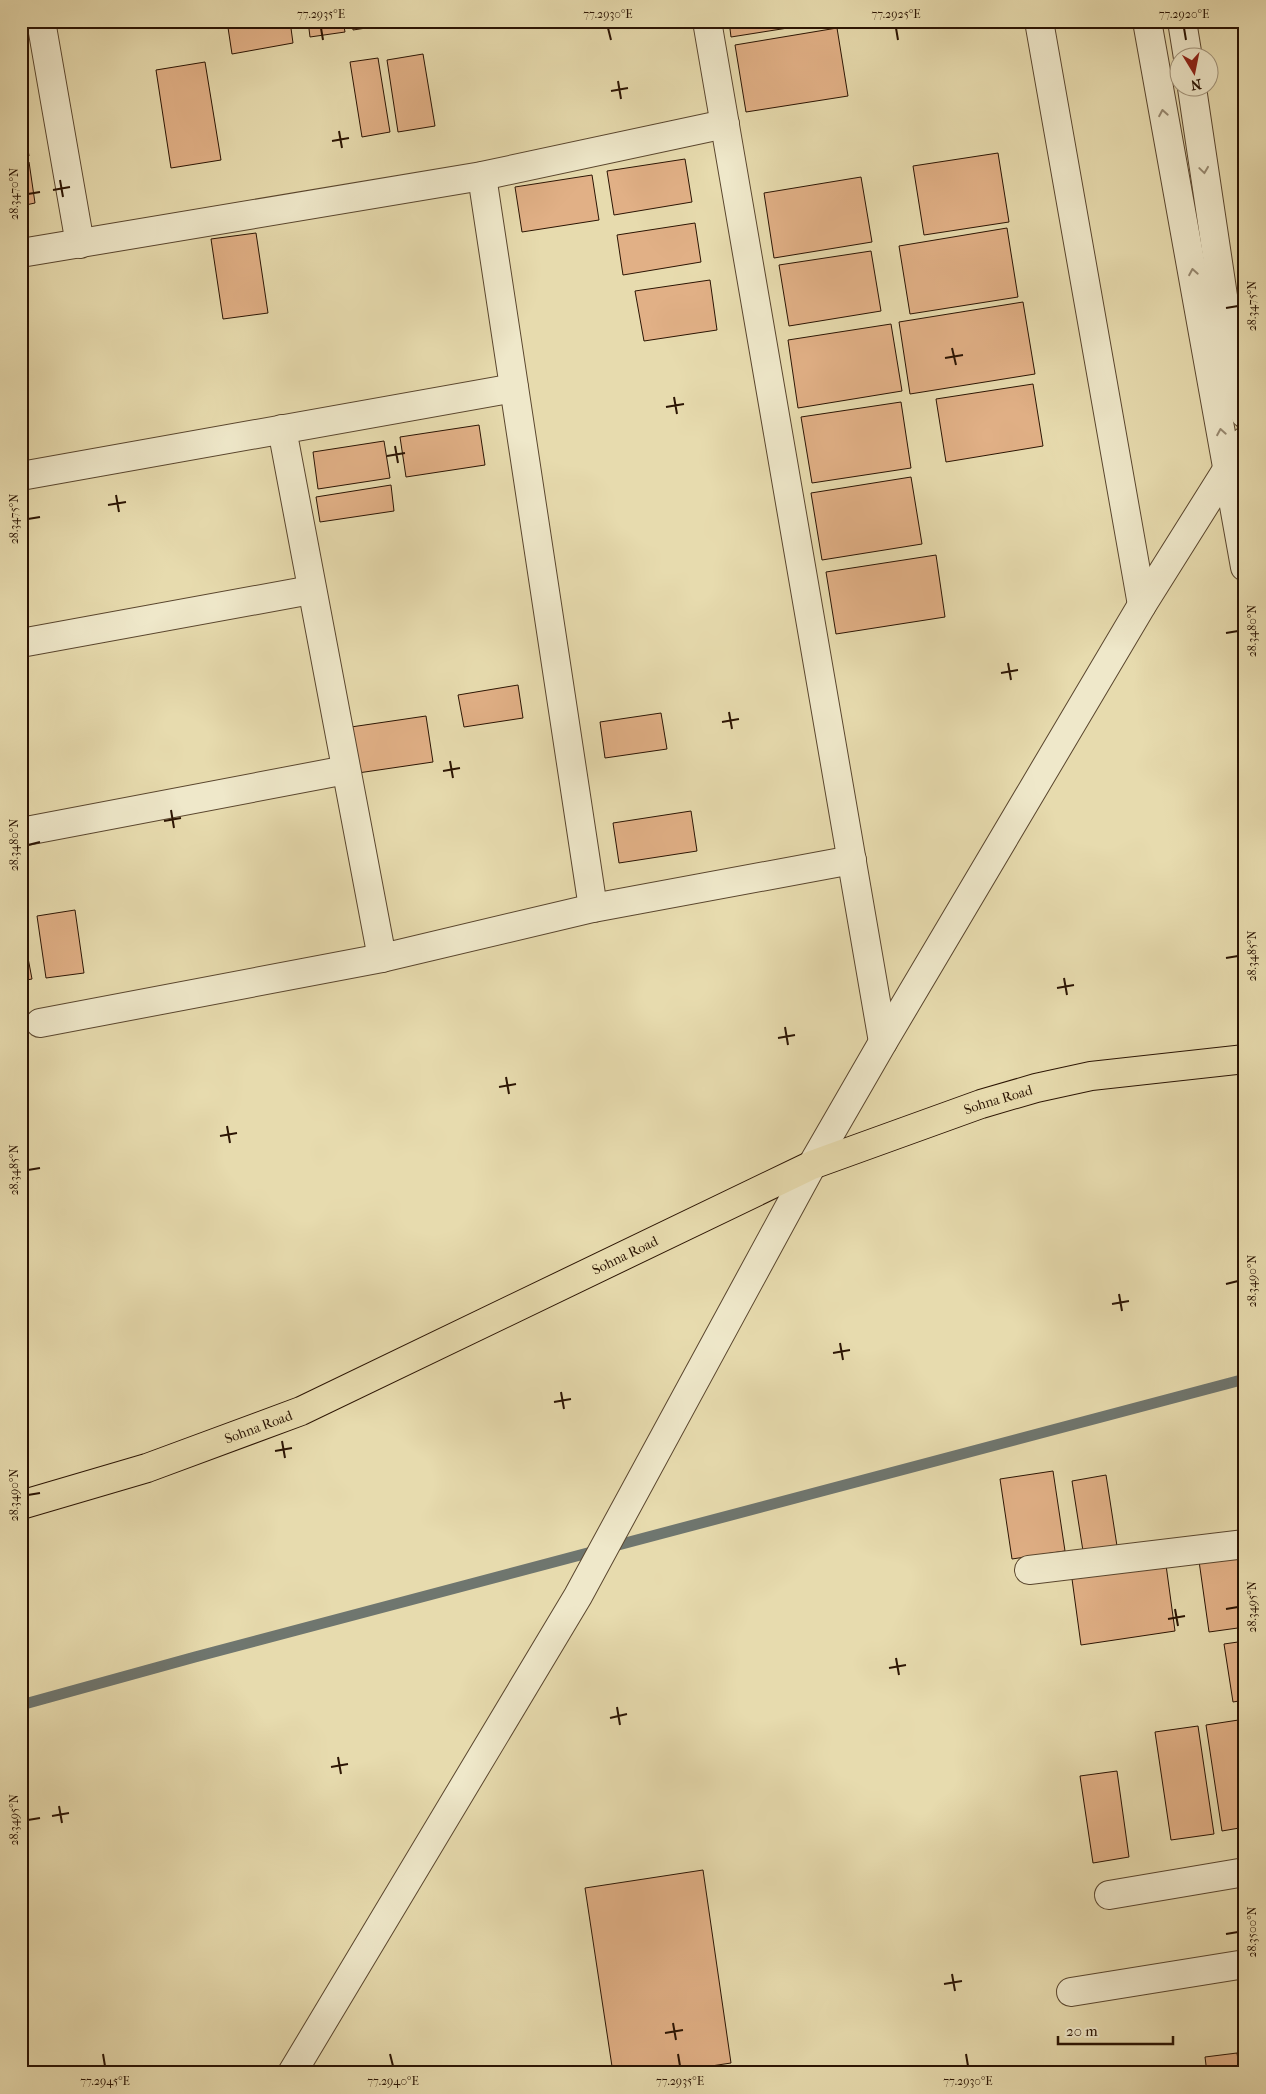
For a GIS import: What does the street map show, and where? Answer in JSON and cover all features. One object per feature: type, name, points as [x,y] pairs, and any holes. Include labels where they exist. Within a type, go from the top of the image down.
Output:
[{"type":"main road","name":"Sohna Road","points":[[21,1505],[147,1468],[301,1411],[812,1165],[981,1104],[1036,1088],[1091,1076],[1245,1059]]},
{"type":"street","points":[[41,21],[80,244]]},
{"type":"street","points":[[707,21],[883,1042]]},
{"type":"street","points":[[1039,21],[1142,605]]},
{"type":"street","points":[[1147,21],[1245,566]]},
{"type":"street","points":[[1182,21],[1186,48]]},
{"type":"street","points":[[1193,98],[1226,316],[1245,414]]},
{"type":"street","points":[[21,253],[482,176],[725,124]]},
{"type":"street","points":[[482,176],[593,908]]},
{"type":"street","points":[[21,476],[514,388]]},
{"type":"street","points":[[282,429],[382,958]]},
{"type":"street","points":[[292,2073],[578,1596],[812,1165],[883,1042],[1142,605],[1245,441]]},
{"type":"street","points":[[21,642],[311,590]]},
{"type":"street","points":[[21,832],[346,770]]},
{"type":"street","points":[[40,1022],[382,958],[593,908],[852,860]]},
{"type":"street","points":[[1029,1570],[1245,1544]]},
{"type":"street","points":[[1109,1895],[1245,1872]]},
{"type":"street","points":[[1071,1992],[1245,1964]]},
{"type":"building","points":[[227,21],[290,21],[293,43],[232,54]]},
{"type":"building","points":[[308,21],[343,21],[345,32],[310,37]]},
{"type":"building","points":[[352,21],[386,21],[386,25],[353,30]]},
{"type":"building","points":[[729,21],[832,21],[731,37]]},
{"type":"building","points":[[837,28],[848,96],[746,112],[735,45]]},
{"type":"building","points":[[423,54],[435,126],[398,132],[387,60]]},
{"type":"building","points":[[378,58],[390,132],[362,137],[350,62]]},
{"type":"building","points":[[205,62],[221,160],[171,168],[156,70]]},
{"type":"building","points":[[21,124],[24,124],[29,156],[21,158]]},
{"type":"building","points":[[998,153],[1009,222],[924,235],[913,166]]},
{"type":"building","points":[[685,159],[692,202],[614,215],[607,171]]},
{"type":"building","points":[[29,162],[35,203],[21,206],[21,163]]},
{"type":"building","points":[[592,175],[599,220],[522,232],[515,187]]},
{"type":"building","points":[[861,177],[872,242],[774,258],[764,193]]},
{"type":"building","points":[[695,223],[701,262],[623,275],[617,235]]},
{"type":"building","points":[[1007,228],[1018,297],[910,314],[899,246]]},
{"type":"building","points":[[256,233],[268,313],[223,319],[211,239]]},
{"type":"building","points":[[871,251],[881,311],[789,326],[779,265]]},
{"type":"building","points":[[710,280],[717,330],[644,341],[635,291]]},
{"type":"building","points":[[1023,302],[1035,374],[910,394],[899,322]]},
{"type":"building","points":[[891,324],[902,391],[798,408],[788,340]]},
{"type":"building","points":[[1033,384],[1043,446],[946,462],[936,399]]},
{"type":"building","points":[[901,402],[911,468],[812,483],[801,417]]},
{"type":"building","points":[[479,425],[485,465],[406,477],[400,437]]},
{"type":"building","points":[[384,441],[390,478],[318,489],[313,452]]},
{"type":"building","points":[[911,477],[922,544],[822,560],[811,493]]},
{"type":"building","points":[[391,485],[394,511],[320,522],[316,497]]},
{"type":"building","points":[[936,555],[945,617],[836,634],[826,572]]},
{"type":"building","points":[[518,685],[523,718],[464,727],[458,695]]},
{"type":"building","points":[[661,713],[667,749],[605,758],[600,722]]},
{"type":"building","points":[[426,716],[433,762],[358,773],[351,727]]},
{"type":"building","points":[[691,811],[697,851],[619,863],[613,823]]},
{"type":"building","points":[[75,910],[84,973],[46,978],[37,916]]},
{"type":"building","points":[[21,921],[32,979],[21,981]]},
{"type":"building","points":[[1053,1471],[1065,1551],[1012,1559],[1000,1479]]},
{"type":"building","points":[[1106,1475],[1117,1546],[1083,1551],[1072,1481]]},
{"type":"building","points":[[1245,1554],[1245,1627],[1209,1632],[1199,1561]]},
{"type":"building","points":[[1166,1565],[1175,1631],[1081,1645],[1072,1579]]},
{"type":"building","points":[[1245,1641],[1245,1700],[1233,1702],[1224,1644]]},
{"type":"building","points":[[1245,1719],[1245,1827],[1222,1831],[1206,1725]]},
{"type":"building","points":[[1198,1726],[1214,1834],[1171,1840],[1155,1732]]},
{"type":"building","points":[[1117,1771],[1129,1857],[1093,1863],[1080,1776]]},
{"type":"building","points":[[703,1870],[731,2063],[665,2073],[613,2073],[585,1888]]},
{"type":"building","points":[[1237,2053],[1240,2073],[1207,2073],[1205,2057]]},
{"type":"waterway","points":[[21,1705],[195,1657],[1245,1379]]}]
